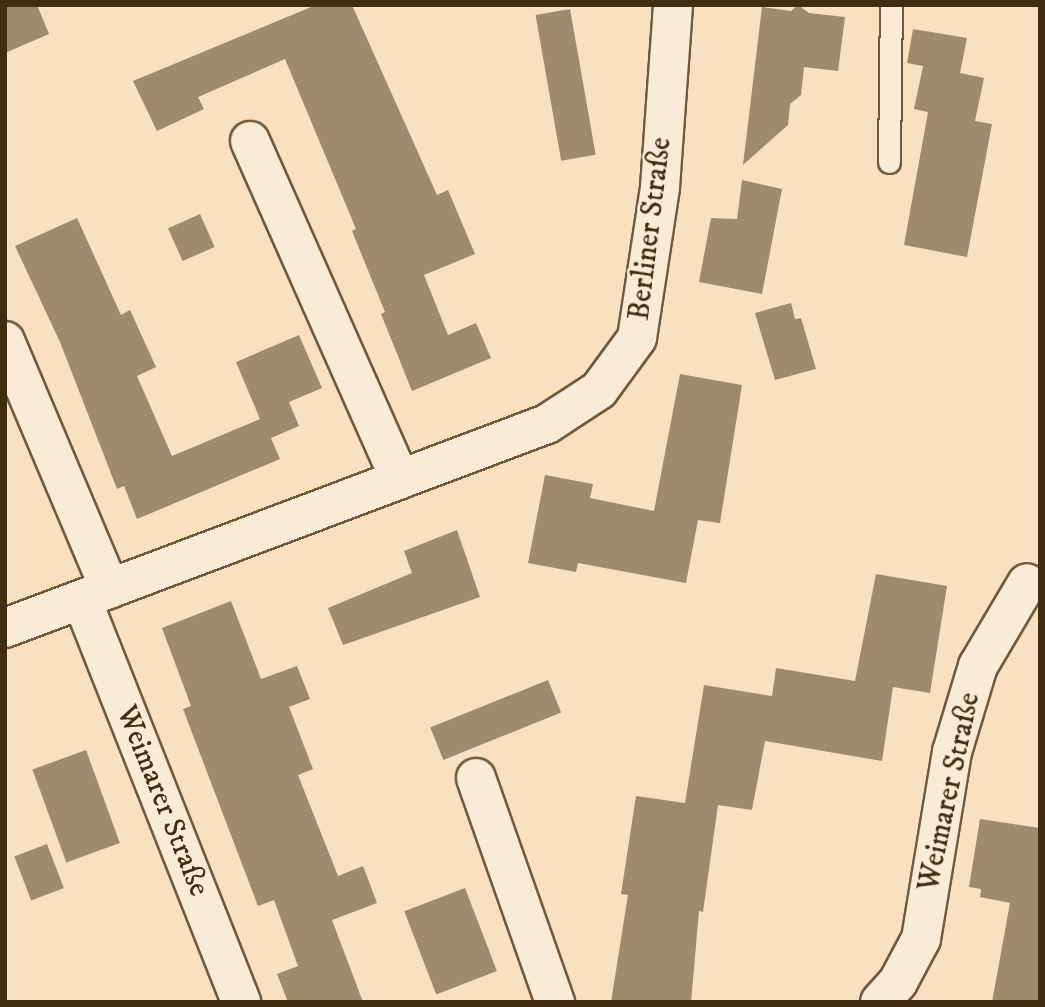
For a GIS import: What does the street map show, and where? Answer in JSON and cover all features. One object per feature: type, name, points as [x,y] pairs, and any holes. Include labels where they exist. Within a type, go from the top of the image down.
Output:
[{"type":"street","name":"Berliner Straße","points":[[5,628],[547,424],[599,390],[637,338],[660,187],[673,5]]},
{"type":"street","points":[[250,141],[400,478]]},
{"type":"street","points":[[5,341],[96,595]]},
{"type":"street","name":"Weimarer Straße","points":[[880,1002],[898,982],[921,939],[952,752],[978,666],[1027,583]]},
{"type":"street","name":"Weimarer Straße","points":[[96,595],[241,1002]]},
{"type":"street","points":[[476,778],[555,1002]]},
{"type":"lane","points":[[889,162],[891,5]]},
{"type":"building","points":[[5,5],[37,5],[49,34],[5,53]]},
{"type":"building","points":[[316,5],[352,5],[437,195],[448,190],[475,254],[424,275],[448,335],[476,323],[491,358],[412,391],[381,314],[385,312],[352,231],[356,229],[285,59],[198,97],[204,109],[157,131],[133,81]]},
{"type":"building","points":[[798,5],[809,13],[845,17],[838,71],[804,67],[801,95],[790,104],[788,125],[743,165],[762,7],[791,11]]},
{"type":"building","points":[[570,9],[596,155],[561,161],[536,15]]},
{"type":"building","points":[[913,29],[967,38],[960,73],[984,78],[975,121],[992,124],[967,257],[904,245],[928,112],[914,109],[923,66],[907,63]]},
{"type":"building","points":[[742,180],[782,189],[762,294],[699,282],[711,218],[737,219]]},
{"type":"building","points":[[200,214],[215,247],[183,261],[168,228]]},
{"type":"building","points":[[77,218],[121,315],[130,310],[156,367],[137,376],[172,456],[260,419],[236,362],[299,335],[322,388],[289,402],[299,426],[271,438],[280,459],[137,519],[124,486],[117,489],[60,342],[15,246]]},
{"type":"building","points":[[791,303],[795,319],[801,318],[816,369],[775,380],[755,313]]},
{"type":"building","points":[[680,374],[742,385],[720,523],[698,520],[686,583],[578,563],[576,572],[528,563],[545,475],[593,484],[590,498],[654,511]]},
{"type":"building","points":[[457,530],[480,597],[343,645],[328,608],[412,573],[404,551]]},
{"type":"building","points":[[876,574],[947,586],[930,693],[893,687],[882,761],[765,741],[752,810],[718,805],[703,912],[699,911],[691,1002],[611,1002],[628,895],[621,894],[636,796],[685,803],[704,685],[772,696],[776,668],[855,681]]},
{"type":"building","points":[[231,601],[261,679],[297,666],[310,699],[289,707],[313,769],[298,775],[338,876],[363,866],[377,903],[332,920],[363,1002],[288,1002],[277,974],[298,966],[274,900],[258,906],[183,709],[191,706],[162,628]]},
{"type":"building","points":[[548,680],[561,712],[443,760],[430,728]]},
{"type":"building","points":[[86,750],[120,843],[66,863],[32,769]]},
{"type":"building","points":[[980,819],[1040,828],[1040,1002],[992,1002],[1010,903],[980,897],[981,889],[969,887]]},
{"type":"building","points":[[47,844],[64,888],[31,900],[14,857]]},
{"type":"building","points":[[465,888],[497,971],[436,994],[404,911]]}]
